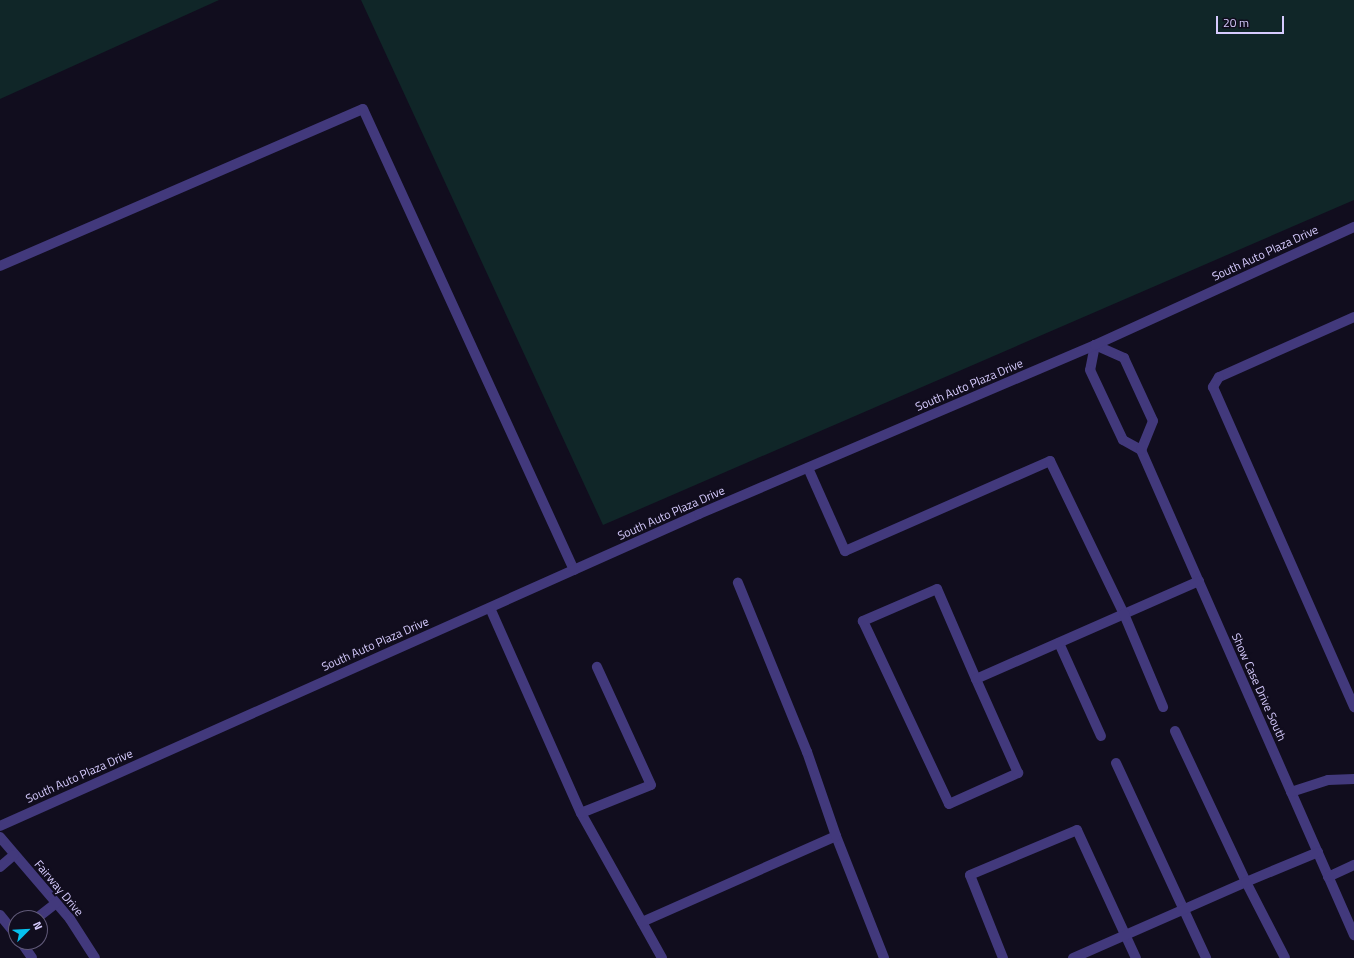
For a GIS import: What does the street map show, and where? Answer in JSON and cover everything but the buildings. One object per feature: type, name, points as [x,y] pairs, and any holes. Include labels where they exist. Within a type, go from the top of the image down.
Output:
[{"type":"street","points":[[0,266],[363,109],[574,570]]},
{"type":"street","name":"South Auto Plaza Drive","points":[[0,826],[574,570],[1095,345],[1354,227]]},
{"type":"street","points":[[1354,316],[1219,378],[1213,387],[1354,707]]},
{"type":"street","points":[[1095,345],[1124,358],[1153,421],[1141,450],[1123,440],[1090,370],[1095,345]]},
{"type":"street","name":"Show Case Drive South","points":[[1141,450],[1354,935]]},
{"type":"street","points":[[808,468],[845,551],[1050,461],[1124,614],[1163,707]]},
{"type":"street","points":[[976,679],[1199,581]]},
{"type":"street","points":[[738,583],[807,752],[836,836],[884,958]]},
{"type":"street","points":[[937,589],[976,679],[1018,773],[949,804],[863,621],[937,589]]},
{"type":"street","points":[[490,608],[581,813],[662,958]]},
{"type":"street","points":[[1059,643],[1101,736]]},
{"type":"street","points":[[581,813],[651,785],[597,667]]},
{"type":"street","points":[[1175,731],[1246,882],[1285,958]]},
{"type":"street","points":[[1116,763],[1185,909],[1206,958]]},
{"type":"street","points":[[1291,792],[1328,780],[1354,779]]},
{"type":"street","points":[[1003,958],[970,875],[1077,830],[1136,958]]},
{"type":"street","points":[[642,922],[836,836]]},
{"type":"street","name":"Fairway Drive","points":[[0,837],[56,903],[95,958]]},
{"type":"street","points":[[1073,958],[1318,852]]},
{"type":"street","points":[[0,867],[14,855]]},
{"type":"street","points":[[1328,877],[1354,865]]},
{"type":"street","points":[[47,910],[56,903]]},
{"type":"street","points":[[0,915],[8,925]]},
{"type":"green space","points":[[0,0],[219,0],[0,99]]},
{"type":"green space","points":[[361,0],[1354,0],[1354,200],[603,525]]}]
